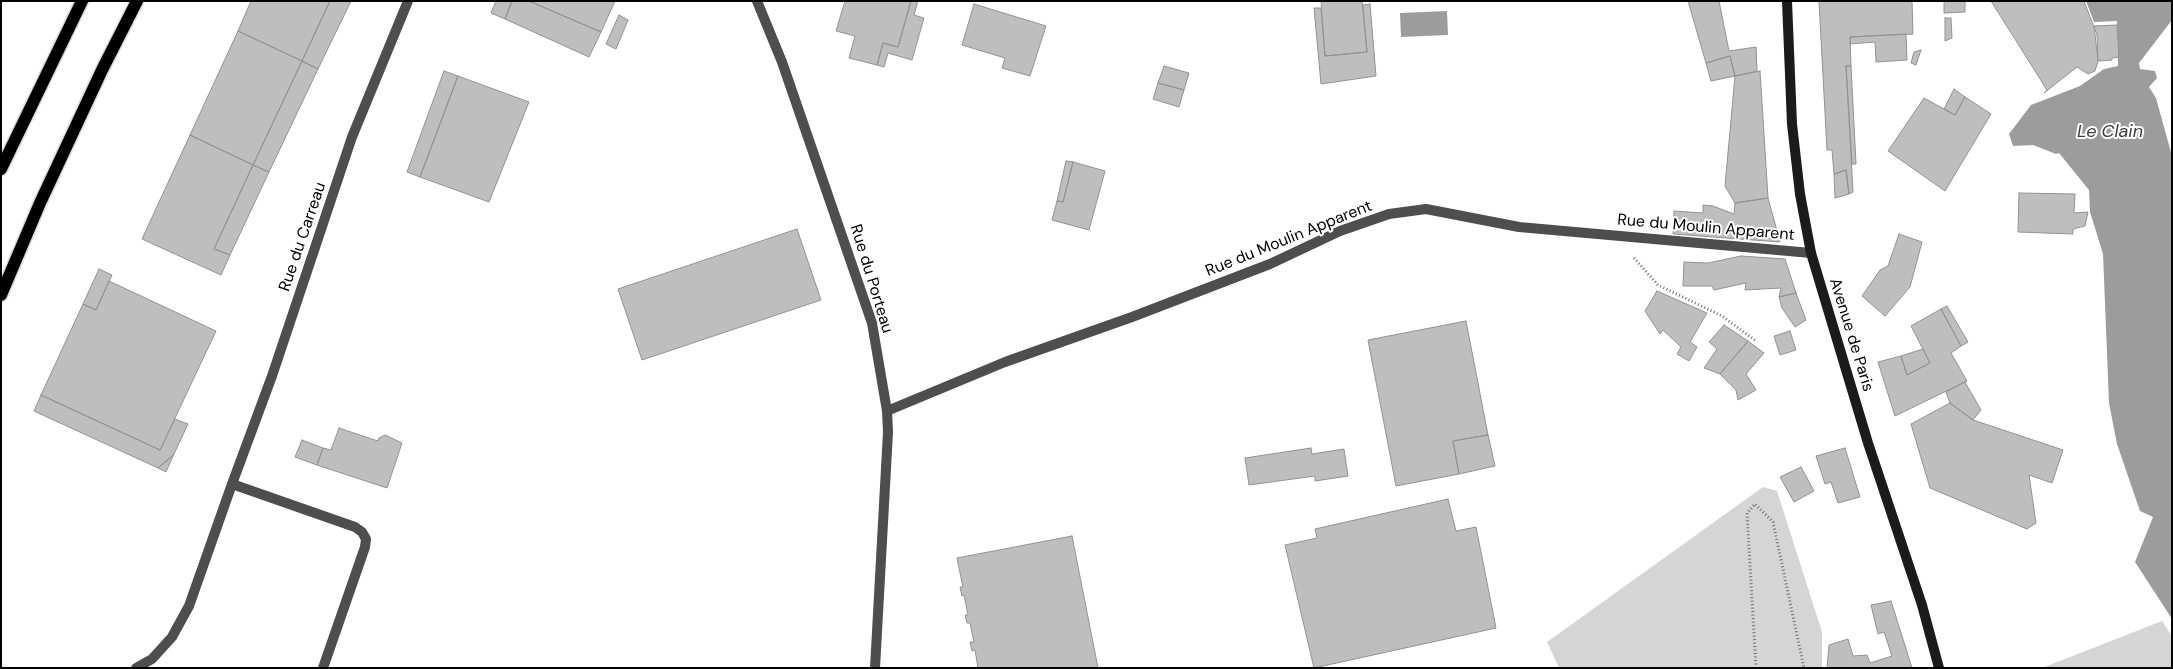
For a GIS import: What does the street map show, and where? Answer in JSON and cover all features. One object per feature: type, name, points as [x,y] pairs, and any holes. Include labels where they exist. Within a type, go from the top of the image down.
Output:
[{"type":"main road","points":[[1,170],[82,1]]},
{"type":"main road","points":[[1,295],[40,203],[102,70],[137,1]]},
{"type":"main road","name":"Avenue de Paris","points":[[1786,1],[1792,124],[1800,194],[1811,253],[1868,443],[1922,604],[1939,668]]},
{"type":"street","name":"Rue du Carreau","points":[[136,668],[152,659],[172,638],[189,606],[272,376],[352,137],[408,1]]},
{"type":"street","name":"Rue du Porteau","points":[[757,1],[782,62],[872,323],[887,411],[875,668]]},
{"type":"street","name":"Rue du Moulin Apparent","points":[[887,411],[1005,362],[1132,317],[1261,267],[1340,231],[1389,214],[1426,209],[1519,227],[1811,253]]},
{"type":"street","points":[[232,484],[355,527],[362,532],[366,539],[366,547],[323,668]]},
{"type":"path","points":[[1622,236],[1634,257],[1658,285],[1722,316],[1756,341]]},
{"type":"path","points":[[1756,668],[1748,513],[1755,504],[1773,522],[1804,668]]},
{"type":"shaded area","points":[[1763,487],[1777,491],[1822,632],[1822,668],[1559,668],[1547,642]]},
{"type":"shaded area","points":[[2162,621],[2172,636],[2172,668],[2042,668]]},
{"type":"water","name":"Le Clain","points":[[2086,1],[2172,1],[2172,20],[2139,63],[2140,69],[2155,71],[2157,78],[2149,87],[2156,98],[2172,156],[2172,619],[2135,562],[2153,517],[2140,511],[2117,444],[2109,403],[2103,254],[2090,212],[2089,190],[2059,153],[2056,154],[2033,145],[2013,146],[2009,134],[2031,105],[2080,86],[2104,69],[2118,66],[2117,21],[2094,22]]},
{"type":"water","points":[[1447,11],[1448,35],[1401,37],[1400,13]]},
{"type":"building","points":[[251,1],[330,1],[302,61],[238,31]]},
{"type":"building","points":[[330,1],[351,1],[318,69],[302,61]]},
{"type":"building","points":[[496,1],[512,1],[505,19],[491,13]]},
{"type":"building","points":[[512,1],[529,1],[601,32],[589,57],[505,19]]},
{"type":"building","points":[[529,1],[615,1],[601,32]]},
{"type":"building","points":[[845,1],[911,1],[898,47],[883,43],[877,65],[849,58],[855,36],[836,31]]},
{"type":"building","points":[[911,1],[918,1],[914,15],[924,18],[912,60],[888,53],[884,67],[877,65],[883,43],[898,47]]},
{"type":"building","points":[[1321,1],[1362,1],[1367,52],[1325,56]]},
{"type":"building","points":[[1688,1],[1719,1],[1729,51],[1756,47],[1757,71],[1735,76],[1730,56],[1706,63]]},
{"type":"building","points":[[1819,1],[1912,1],[1913,34],[1850,37],[1851,66],[1846,66],[1853,192],[1849,194],[1846,170],[1834,174],[1832,150],[1827,150]]},
{"type":"building","points":[[1944,1],[1965,1],[1965,12],[1944,13]]},
{"type":"building","points":[[1991,1],[2084,1],[2097,35],[2098,61],[2095,71],[2088,74],[2077,67],[2044,93],[2047,90]]},
{"type":"building","points":[[974,4],[1046,26],[1030,76],[1002,68],[1005,58],[962,45]]},
{"type":"building","points":[[1370,4],[1376,76],[1321,84],[1314,8],[1321,8],[1325,56],[1367,52],[1363,5]]},
{"type":"building","points":[[619,15],[628,20],[616,49],[606,44]]},
{"type":"building","points":[[1945,18],[1951,18],[1952,38],[1945,41]]},
{"type":"building","points":[[2117,25],[2119,57],[2112,58],[2112,60],[2098,61],[2094,26]]},
{"type":"building","points":[[238,31],[302,61],[253,165],[190,135]]},
{"type":"building","points":[[1906,34],[1907,60],[1876,62],[1875,42],[1850,44],[1850,37]]},
{"type":"building","points":[[1921,50],[1916,65],[1911,63],[1914,52]]},
{"type":"building","points":[[1730,56],[1735,76],[1711,81],[1706,63]]},
{"type":"building","points":[[302,61],[318,69],[269,172],[253,165]]},
{"type":"building","points":[[1164,66],[1189,73],[1184,90],[1158,83]]},
{"type":"building","points":[[1846,66],[1851,66],[1856,164],[1852,164]]},
{"type":"building","points":[[444,71],[458,76],[420,177],[407,172]]},
{"type":"building","points":[[1760,71],[1768,198],[1735,203],[1725,186],[1735,76]]},
{"type":"building","points":[[458,76],[529,102],[489,202],[420,177]]},
{"type":"building","points":[[1158,83],[1184,90],[1179,107],[1153,99]]},
{"type":"building","points":[[1954,89],[1965,97],[1955,115],[1944,109]]},
{"type":"building","points":[[1965,97],[1991,114],[1945,191],[1888,151],[1924,98],[1955,115]]},
{"type":"building","points":[[190,135],[253,165],[214,249],[230,255],[221,275],[142,239]]},
{"type":"building","points":[[1066,161],[1073,162],[1063,202],[1057,201]]},
{"type":"building","points":[[1073,162],[1105,171],[1089,230],[1052,220],[1057,201],[1063,202]]},
{"type":"building","points":[[253,165],[269,172],[230,255],[214,249]]},
{"type":"building","points":[[1846,170],[1849,194],[1835,198],[1834,174]]},
{"type":"building","points":[[2019,193],[2075,194],[2074,213],[2088,212],[2085,226],[2073,229],[2073,234],[2018,232]]},
{"type":"building","points":[[1768,198],[1780,242],[1673,234],[1674,211],[1703,213],[1703,205],[1713,206],[1734,214],[1735,203]]},
{"type":"building","points":[[797,229],[821,300],[642,360],[618,289]]},
{"type":"building","points":[[1899,234],[1922,242],[1910,287],[1885,316],[1862,296],[1880,270],[1888,266]]},
{"type":"building","points":[[1741,256],[1785,259],[1796,293],[1779,297],[1781,288],[1745,290],[1746,283],[1714,290],[1712,286],[1683,286],[1684,262],[1708,263]]},
{"type":"building","points":[[99,269],[112,275],[96,310],[83,304]]},
{"type":"building","points":[[109,281],[216,331],[160,450],[41,395],[83,304],[96,310]]},
{"type":"building","points":[[1657,291],[1707,313],[1690,342],[1697,347],[1689,361],[1677,354],[1681,347],[1663,330],[1660,334],[1645,311]]},
{"type":"building","points":[[1796,293],[1806,320],[1795,327],[1782,308],[1779,297]]},
{"type":"building","points":[[1947,306],[1968,342],[1961,346],[1941,309]]},
{"type":"building","points":[[1941,309],[1961,346],[1951,353],[1967,381],[1895,416],[1878,362],[1901,356],[1907,375],[1930,363],[1911,326]]},
{"type":"building","points":[[1466,321],[1488,435],[1453,441],[1459,474],[1396,486],[1368,340]]},
{"type":"building","points":[[1724,325],[1748,341],[1720,374],[1704,368],[1717,349],[1709,342]]},
{"type":"building","points":[[1790,331],[1796,350],[1780,355],[1774,336]]},
{"type":"building","points":[[1748,341],[1764,353],[1746,374],[1756,390],[1738,400],[1736,390],[1720,374]]},
{"type":"building","points":[[1923,349],[1930,363],[1907,375],[1901,356]]},
{"type":"building","points":[[1965,382],[1981,410],[1973,420],[1950,403],[1946,392]]},
{"type":"building","points":[[41,395],[160,450],[175,419],[188,424],[174,454],[158,468],[34,411]]},
{"type":"building","points":[[1950,403],[1973,420],[2063,450],[2052,483],[2029,475],[2036,523],[2027,529],[1930,488],[1911,424]]},
{"type":"building","points":[[339,428],[378,441],[379,438],[385,435],[402,443],[387,488],[317,465],[323,448],[331,450]]},
{"type":"building","points":[[1488,435],[1495,466],[1459,474],[1453,441]]},
{"type":"building","points":[[302,440],[323,448],[317,465],[295,457]]},
{"type":"building","points":[[1311,448],[1312,454],[1344,449],[1348,476],[1315,481],[1315,476],[1249,485],[1245,458]]},
{"type":"building","points":[[1845,448],[1860,497],[1838,503],[1831,482],[1825,484],[1816,456]]},
{"type":"building","points":[[174,454],[166,472],[158,468],[167,461]]},
{"type":"building","points":[[1801,467],[1814,491],[1794,502],[1780,477]]},
{"type":"building","points":[[1448,499],[1456,531],[1476,527],[1496,628],[1314,668],[1285,545],[1317,538],[1315,529]]},
{"type":"building","points":[[1072,536],[1098,668],[978,668],[975,650],[972,651],[970,642],[974,642],[970,623],[967,623],[965,615],[968,615],[964,595],[962,596],[960,587],[963,587],[957,558]]},
{"type":"building","points":[[1891,601],[1912,668],[1827,668],[1829,645],[1848,639],[1853,656],[1867,655],[1870,663],[1892,656],[1884,632],[1878,634],[1871,605]]}]
